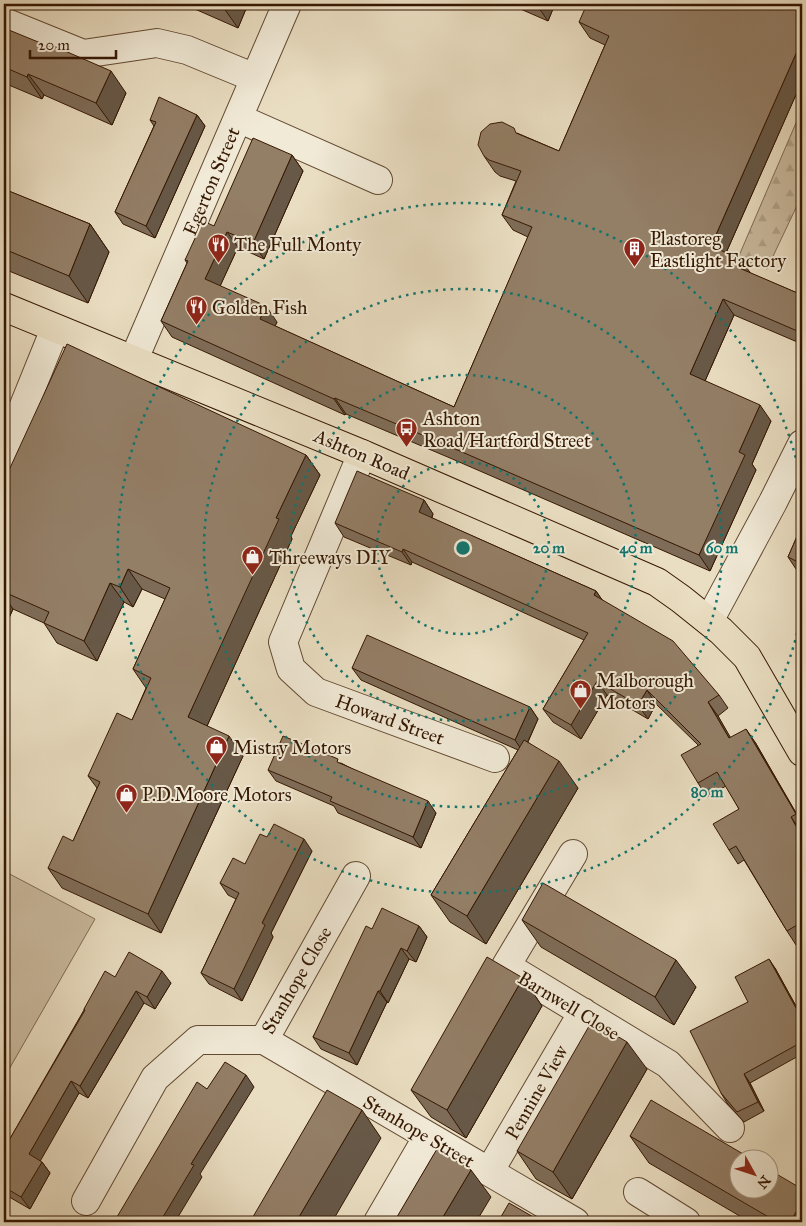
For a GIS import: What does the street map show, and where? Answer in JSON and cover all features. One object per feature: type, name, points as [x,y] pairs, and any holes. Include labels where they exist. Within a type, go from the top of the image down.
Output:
[{"type":"highway","name":"Ashton Road","points":[[4,307],[362,454],[657,582],[709,621],[747,657],[802,752]]},
{"type":"street","name":"Egerton Street","points":[[134,359],[287,4]]},
{"type":"street","points":[[10,16],[83,54],[156,43],[187,50],[255,78]]},
{"type":"street","points":[[238,118],[378,180]]},
{"type":"street","points":[[4,455],[55,329]]},
{"type":"street","points":[[709,621],[802,444]]},
{"type":"street","name":"Howard Street","points":[[362,454],[283,642],[291,670],[316,692],[495,758]]},
{"type":"street","name":"Barnwell Close","points":[[573,854],[506,966],[668,1064],[730,1128]]},
{"type":"street","name":"Stanhope Close","points":[[86,1201],[155,1078],[198,1040],[264,1040],[356,876]]},
{"type":"street","name":"Pennine View","points":[[489,1172],[583,1012]]},
{"type":"street","name":"Stanhope Street","points":[[264,1040],[575,1222]]},
{"type":"street","points":[[378,1222],[428,1136]]},
{"type":"street","points":[[638,1192],[686,1222]]},
{"type":"green space","points":[[802,109],[802,195],[767,269],[738,258]]},
{"type":"green space","points":[[4,871],[95,919],[4,1078]]},
{"type":"building","name":"Plastoreg Eastlight Factory","points":[[587,4],[802,4],[802,40],[711,246],[740,259],[737,267],[802,295],[802,333],[723,299],[690,374],[760,405],[739,452],[745,455],[699,555],[439,442],[334,399],[161,321],[188,261],[185,260],[203,221],[214,226],[253,138],[292,155],[253,243],[227,232],[205,279],[266,306],[260,319],[454,407],[532,227],[502,215],[521,171],[489,160],[484,156],[478,145],[481,132],[490,124],[502,122],[514,128],[516,133],[559,151],[609,36],[579,22]]},
{"type":"building","points":[[4,28],[48,46],[49,44],[111,71],[96,103],[28,74],[27,77],[4,67]]},
{"type":"building","points":[[159,97],[197,115],[146,226],[115,212],[156,122],[150,120]]},
{"type":"building","points":[[4,189],[90,224],[69,276],[4,249]]},
{"type":"building","points":[[67,344],[306,455],[276,518],[279,519],[188,717],[229,736],[148,914],[48,868],[63,836],[73,841],[100,782],[88,776],[117,713],[132,720],[151,678],[133,669],[170,588],[128,569],[120,587],[110,583],[84,641],[44,623],[49,612],[4,592],[4,481]]},
{"type":"building","points":[[357,471],[424,500],[419,512],[596,591],[594,595],[673,641],[719,695],[708,702],[729,738],[746,729],[796,814],[791,817],[802,837],[802,922],[787,931],[736,846],[729,850],[713,824],[739,809],[717,772],[698,783],[681,755],[701,744],[647,690],[638,705],[597,681],[571,725],[543,709],[588,633],[403,549],[402,552],[335,523]]},
{"type":"building","points":[[802,525],[802,564],[788,557]]},
{"type":"building","points":[[367,635],[530,707],[515,740],[352,668]]},
{"type":"building","points":[[283,736],[338,759],[337,762],[428,801],[413,837],[330,801],[332,797],[268,770]]},
{"type":"building","points":[[524,740],[559,761],[467,916],[431,895]]},
{"type":"building","points":[[274,824],[304,839],[262,923],[265,925],[234,989],[201,973],[239,893],[220,883],[233,858],[245,864],[260,834],[267,837]]},
{"type":"building","points":[[543,883],[676,960],[655,997],[522,920]]},
{"type":"building","points":[[382,908],[419,926],[407,951],[401,948],[380,991],[378,991],[349,1053],[313,1037],[366,926],[372,929]]},
{"type":"building","points":[[129,952],[162,971],[147,997],[136,991],[80,1086],[71,1081],[29,1154],[42,1162],[21,1197],[4,1187],[4,1149],[85,1010],[105,971],[115,977]]},
{"type":"building","points":[[487,957],[523,978],[447,1110],[411,1090]]},
{"type":"building","points":[[769,959],[802,1019],[802,1042],[744,1074],[758,1102],[737,1112],[721,1093],[690,1031],[748,1002],[735,977]]},
{"type":"building","points":[[592,1021],[627,1042],[553,1172],[517,1151]]},
{"type":"building","points":[[225,1062],[246,1075],[191,1164],[194,1165],[160,1222],[114,1222],[197,1082],[207,1089]]},
{"type":"building","points":[[327,1090],[362,1110],[296,1222],[250,1222]]},
{"type":"building","points":[[651,1100],[733,1148],[728,1148],[728,1193],[630,1136]]},
{"type":"building","points":[[437,1149],[471,1170],[440,1222],[394,1222]]},
{"type":"building","points":[[778,1175],[802,1189],[802,1202],[790,1222],[777,1222],[736,1198],[778,1198]]},
{"type":"building","points":[[509,1203],[542,1222],[498,1222]]},
{"type":"place","name":"The Full Monty","points":[[218,263]]},
{"type":"place","name":"Plastoreg Eastlight Factory","points":[[634,268]]},
{"type":"place","name":"Golden Fish","points":[[196,326]]},
{"type":"place","name":"Ashton Road/Hartford Street","points":[[407,448]]},
{"type":"place","name":"Threeways DIY","points":[[253,576]]},
{"type":"place","name":"Malborough Motors","points":[[580,710]]},
{"type":"place","name":"Mistry Motors","points":[[217,766]]},
{"type":"place","name":"P.D.Moore Motors","points":[[126,813]]}]
